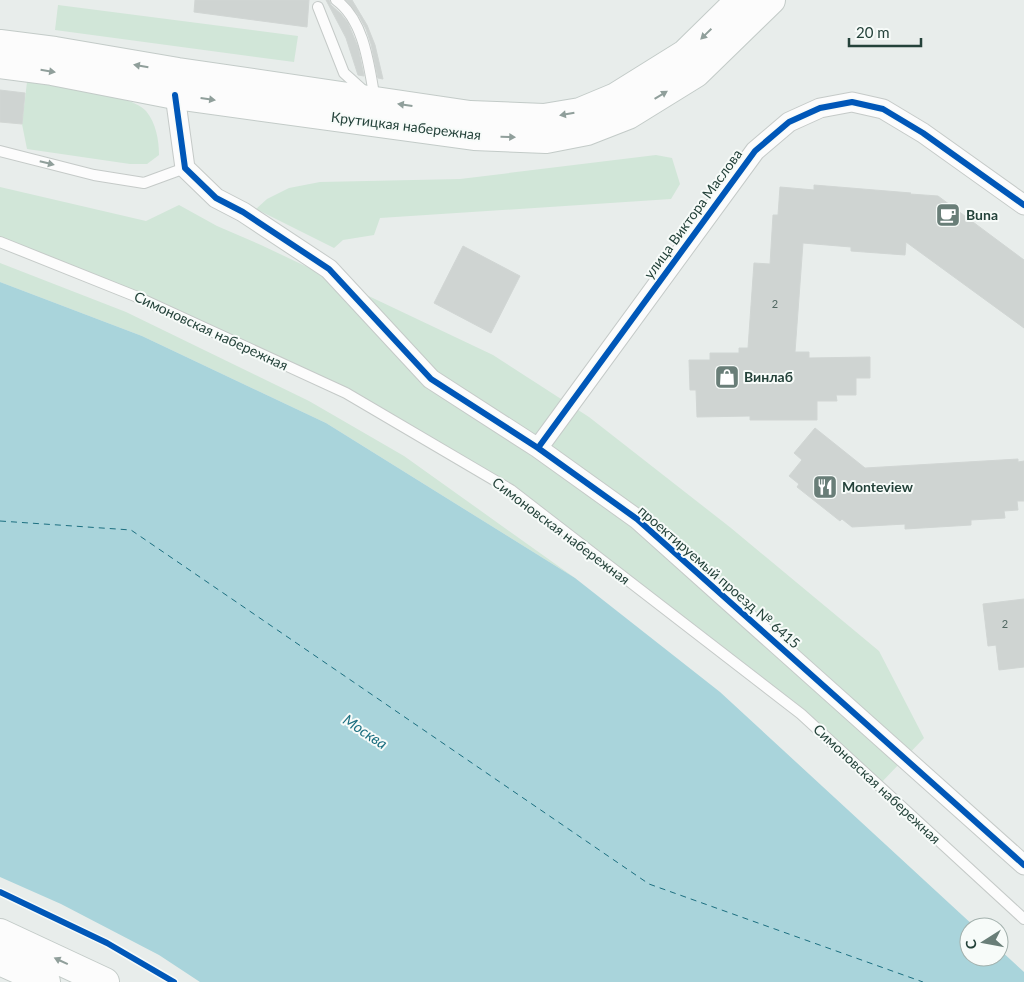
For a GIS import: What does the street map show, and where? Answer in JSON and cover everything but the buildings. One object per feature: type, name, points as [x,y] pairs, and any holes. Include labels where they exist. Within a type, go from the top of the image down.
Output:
[{"type":"main road","name":"Крутицкая набережная","points":[[0,64],[176,83],[373,89],[470,115],[544,118],[580,112],[616,97],[685,54],[740,0]]},
{"type":"main road","name":"Крутицкая набережная","points":[[0,44],[55,51],[176,83],[474,136],[546,139],[587,131],[628,114],[696,74],[770,0]]},
{"type":"main road","points":[[0,932],[105,982]]},
{"type":"main road","points":[[0,961],[46,982]]},
{"type":"street","points":[[176,83],[185,168]]},
{"type":"street","name":"улица Виктора Маслова","points":[[538,448],[755,151],[789,122],[820,108],[852,102],[883,109],[923,133],[1024,205]]},
{"type":"street","name":"проектируемый проезд № 6415","points":[[185,168],[216,198],[243,212],[329,269],[431,379],[538,448],[637,520],[1024,865]]},
{"type":"lane","points":[[336,0],[342,4],[352,18],[362,40],[373,89]]},
{"type":"lane","points":[[318,7],[344,73],[352,82],[373,89]]},
{"type":"lane","points":[[0,151],[94,175],[144,183],[185,168]]},
{"type":"lane","name":"Симоновская набережная","points":[[0,242],[135,296],[346,393],[511,490],[801,714],[1024,919]]},
{"type":"green space","points":[[58,5],[298,36],[294,62],[55,30]]},
{"type":"green space","points":[[27,82],[109,95],[138,105],[146,111],[155,126],[159,155],[147,164],[130,164],[27,149],[22,124]]},
{"type":"green space","points":[[656,155],[672,158],[680,184],[671,199],[380,218],[374,235],[343,240],[334,248],[256,209],[267,199],[289,188],[320,182],[460,179]]},
{"type":"green space","points":[[0,187],[146,221],[179,205],[217,226],[493,355],[589,417],[731,528],[879,651],[924,738],[879,785],[801,714],[511,490],[346,393],[0,242]]},
{"type":"green space","points":[[0,263],[126,312],[309,401],[404,456],[575,578],[326,423],[142,336],[0,282]]},
{"type":"water","name":"Москва","points":[[0,282],[142,336],[326,423],[575,578],[720,692],[964,917],[959,917],[959,967],[1009,967],[1009,958],[1024,972],[1024,982],[200,982],[159,955],[61,904],[0,877]]},
{"type":"ferry route","points":[[0,521],[131,530],[649,884],[923,982]]},
{"type":"cycle path","points":[[175,95],[185,168],[216,198],[243,212],[329,269],[431,379],[538,448],[637,519],[1024,865]]},
{"type":"cycle path","points":[[538,448],[755,151],[789,122],[820,108],[852,102],[883,109],[923,133],[1024,205]]},
{"type":"cycle path","points":[[0,892],[107,943],[174,982]]},
{"type":"place","name":"Buna","points":[[948,215]]},
{"type":"place","name":"Винлаб","points":[[727,377]]},
{"type":"place","name":"Monteview","points":[[825,487]]}]
